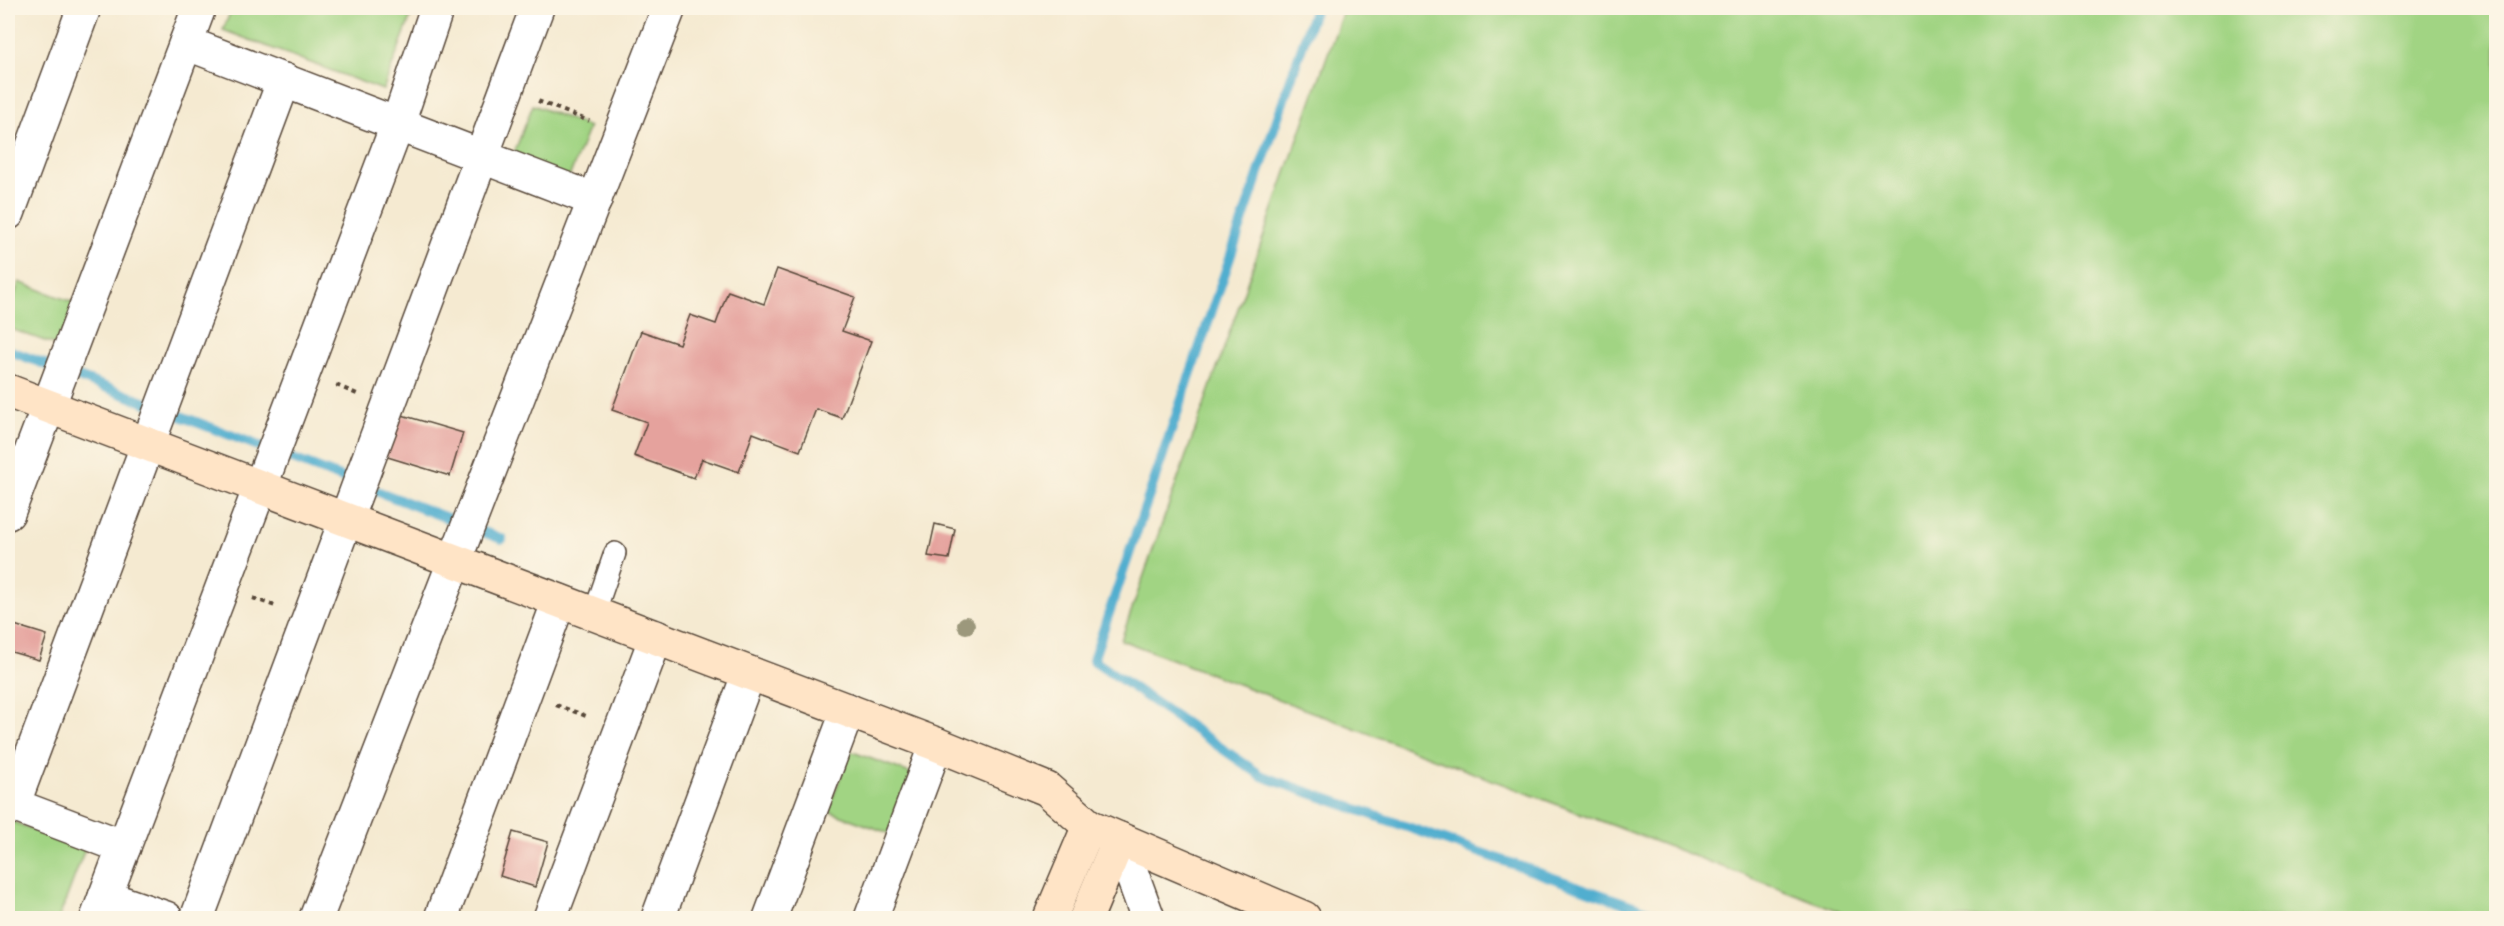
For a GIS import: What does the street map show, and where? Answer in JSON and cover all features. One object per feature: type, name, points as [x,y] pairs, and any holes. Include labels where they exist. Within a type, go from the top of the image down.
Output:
[{"type":"street","points":[[8,213],[84,8]]},
{"type":"street","points":[[8,513],[199,8]]},
{"type":"street","points":[[166,918],[101,908],[398,123],[437,8]]},
{"type":"street","points":[[197,918],[537,8]]},
{"type":"street","points":[[316,918],[669,8]]},
{"type":"street","points":[[186,43],[595,200]]},
{"type":"street","points":[[124,847],[10,804],[148,445],[284,80]]},
{"type":"street","points":[[8,391],[848,710],[1047,789],[1089,826],[1296,917]]},
{"type":"street","points":[[441,918],[559,601]]},
{"type":"street","points":[[550,918],[656,637]]},
{"type":"street","points":[[658,918],[749,673]]},
{"type":"street","points":[[770,918],[848,710]]},
{"type":"street","points":[[871,918],[936,744]]},
{"type":"street","points":[[1050,918],[1089,826]]},
{"type":"street","points":[[1086,918],[1119,839]]},
{"type":"street","points":[[1119,839],[1149,918]]},
{"type":"lane","points":[[594,614],[615,553]]},
{"type":"path","points":[[507,89],[621,133]]},
{"type":"path","points":[[304,371],[388,407]]},
{"type":"path","points":[[222,587],[310,618]]},
{"type":"path","points":[[525,693],[621,730]]},
{"type":"green space","points":[[232,8],[414,8],[383,90],[223,30]]},
{"type":"green space","points":[[1344,8],[2496,8],[2496,918],[1858,918],[1121,640]]},
{"type":"green space","points":[[533,105],[589,127],[568,180],[512,158]]},
{"type":"green space","points":[[19,282],[75,303],[59,346],[8,328],[8,315]]},
{"type":"green space","points":[[850,751],[913,774],[891,834],[828,811]]},
{"type":"green space","points":[[8,820],[85,849],[59,918],[8,918]]},
{"type":"building","points":[[777,269],[855,297],[842,331],[871,341],[842,418],[816,409],[800,451],[753,433],[739,472],[702,459],[694,478],[634,456],[647,422],[612,410],[641,331],[679,344],[690,315],[716,324],[728,291],[764,304]]},
{"type":"building","points":[[395,413],[463,433],[450,476],[381,455]]},
{"type":"building","points":[[935,524],[955,529],[949,559],[928,556]]},
{"type":"building","points":[[11,624],[47,635],[39,660],[8,651]]},
{"type":"building","points":[[513,832],[548,842],[535,887],[500,876]]},
{"type":"waterway","points":[[1315,8],[1093,660],[1262,776],[1667,918]]},
{"type":"waterway","points":[[8,350],[502,539]]}]
